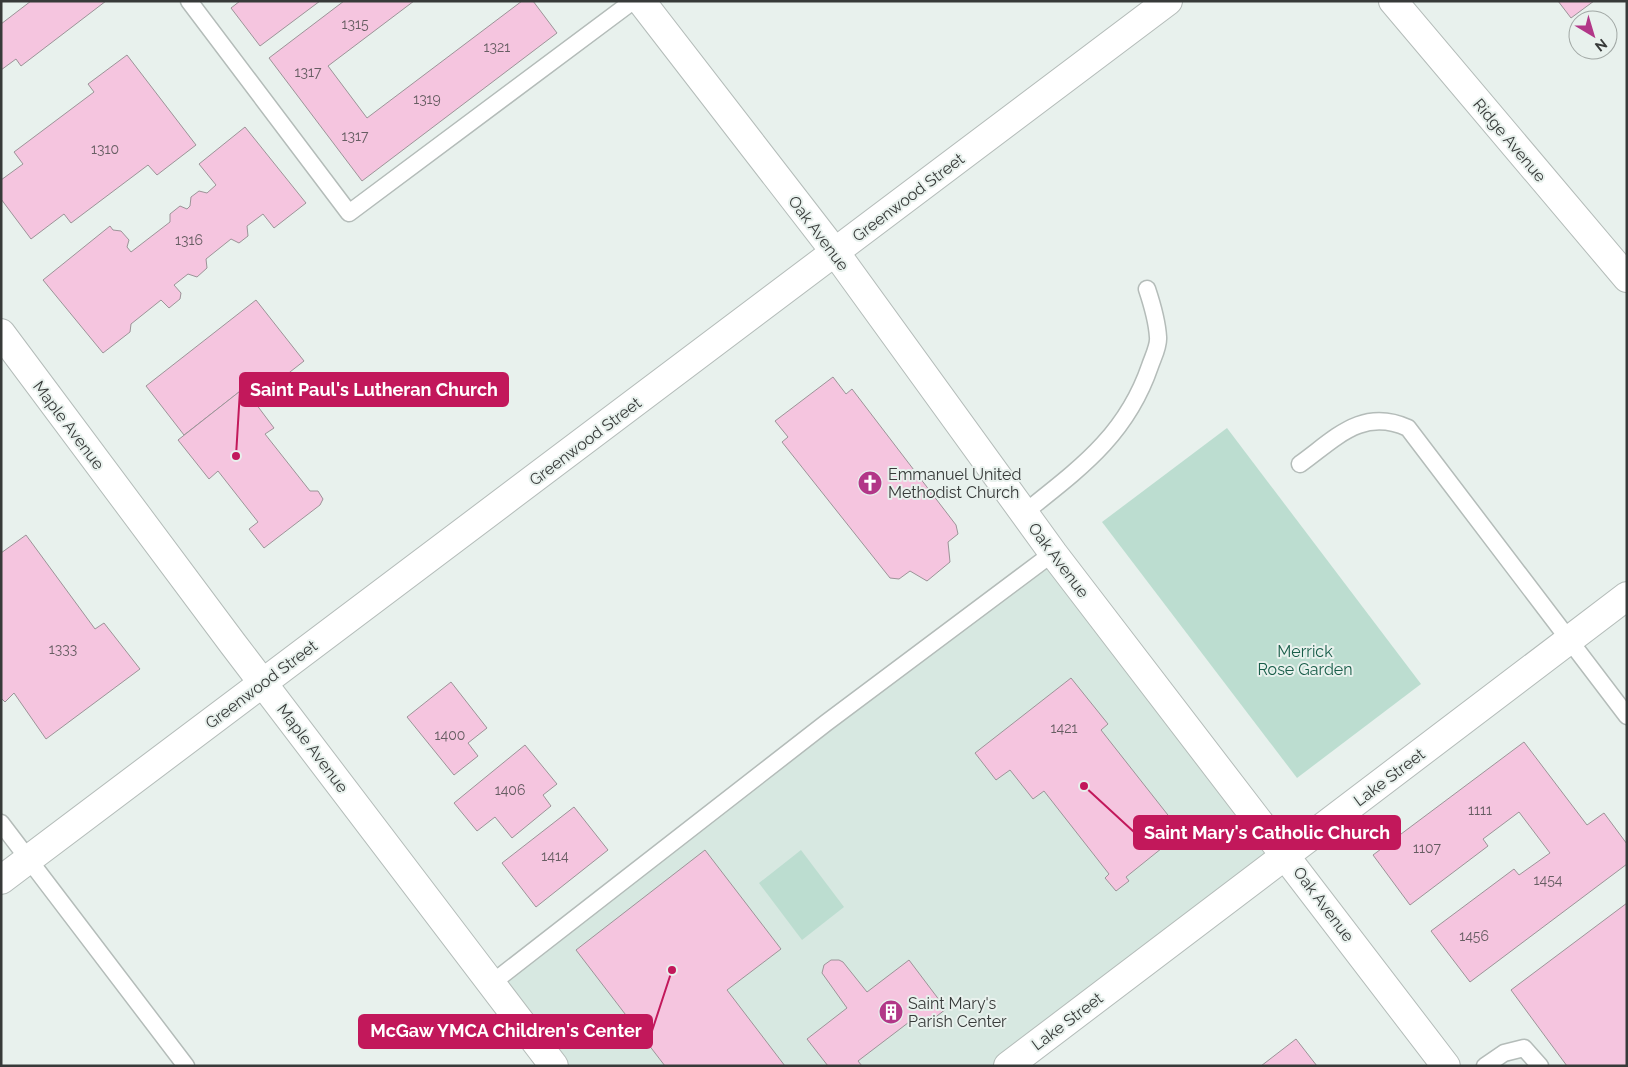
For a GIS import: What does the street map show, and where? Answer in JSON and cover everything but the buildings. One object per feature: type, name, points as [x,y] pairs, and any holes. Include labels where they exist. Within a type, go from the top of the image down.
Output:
[{"type":"street","name":"Oak Avenue","points":[[641,1],[835,252],[1053,553],[1286,854],[1446,1066]]},
{"type":"street","name":"Greenwood Street","points":[[1,880],[1168,1]]},
{"type":"street","name":"Ridge Avenue","points":[[1393,1],[1627,278]]},
{"type":"street","name":"Maple Avenue","points":[[1,333],[263,683],[554,1066]]},
{"type":"street","name":"Lake Street","points":[[1008,1066],[1627,596]]},
{"type":"lane","points":[[189,1],[349,212],[633,1]]},
{"type":"lane","points":[[1024,513],[1084,466],[1130,412],[1145,379],[1159,339],[1147,289]]},
{"type":"lane","points":[[1300,464],[1354,425],[1370,421],[1394,422],[1408,428],[1627,716]]},
{"type":"lane","points":[[492,983],[826,723],[1053,553]]},
{"type":"lane","points":[[1,823],[186,1066]]},
{"type":"lane","points":[[1485,1066],[1504,1053],[1524,1048],[1540,1066]]},
{"type":"shaded area","points":[[1053,553],[1286,854],[1008,1066],[554,1066],[492,983]]},
{"type":"green space","name":"Merrick Rose Garden","points":[[1227,428],[1421,684],[1297,778],[1102,522]]},
{"type":"green space","points":[[801,850],[844,907],[802,940],[759,883]]},
{"type":"place","name":"Saint Paul's Lutheran Church","points":[[236,456]]},
{"type":"place","name":"Emmanuel United Methodist Church","points":[[870,483]]},
{"type":"place","name":"Saint Mary's Catholic Church","points":[[1084,786]]},
{"type":"place","name":"McGaw YMCA Children's Center","points":[[672,970]]},
{"type":"place","name":"Saint Mary's Parish Center","points":[[891,1012]]}]
